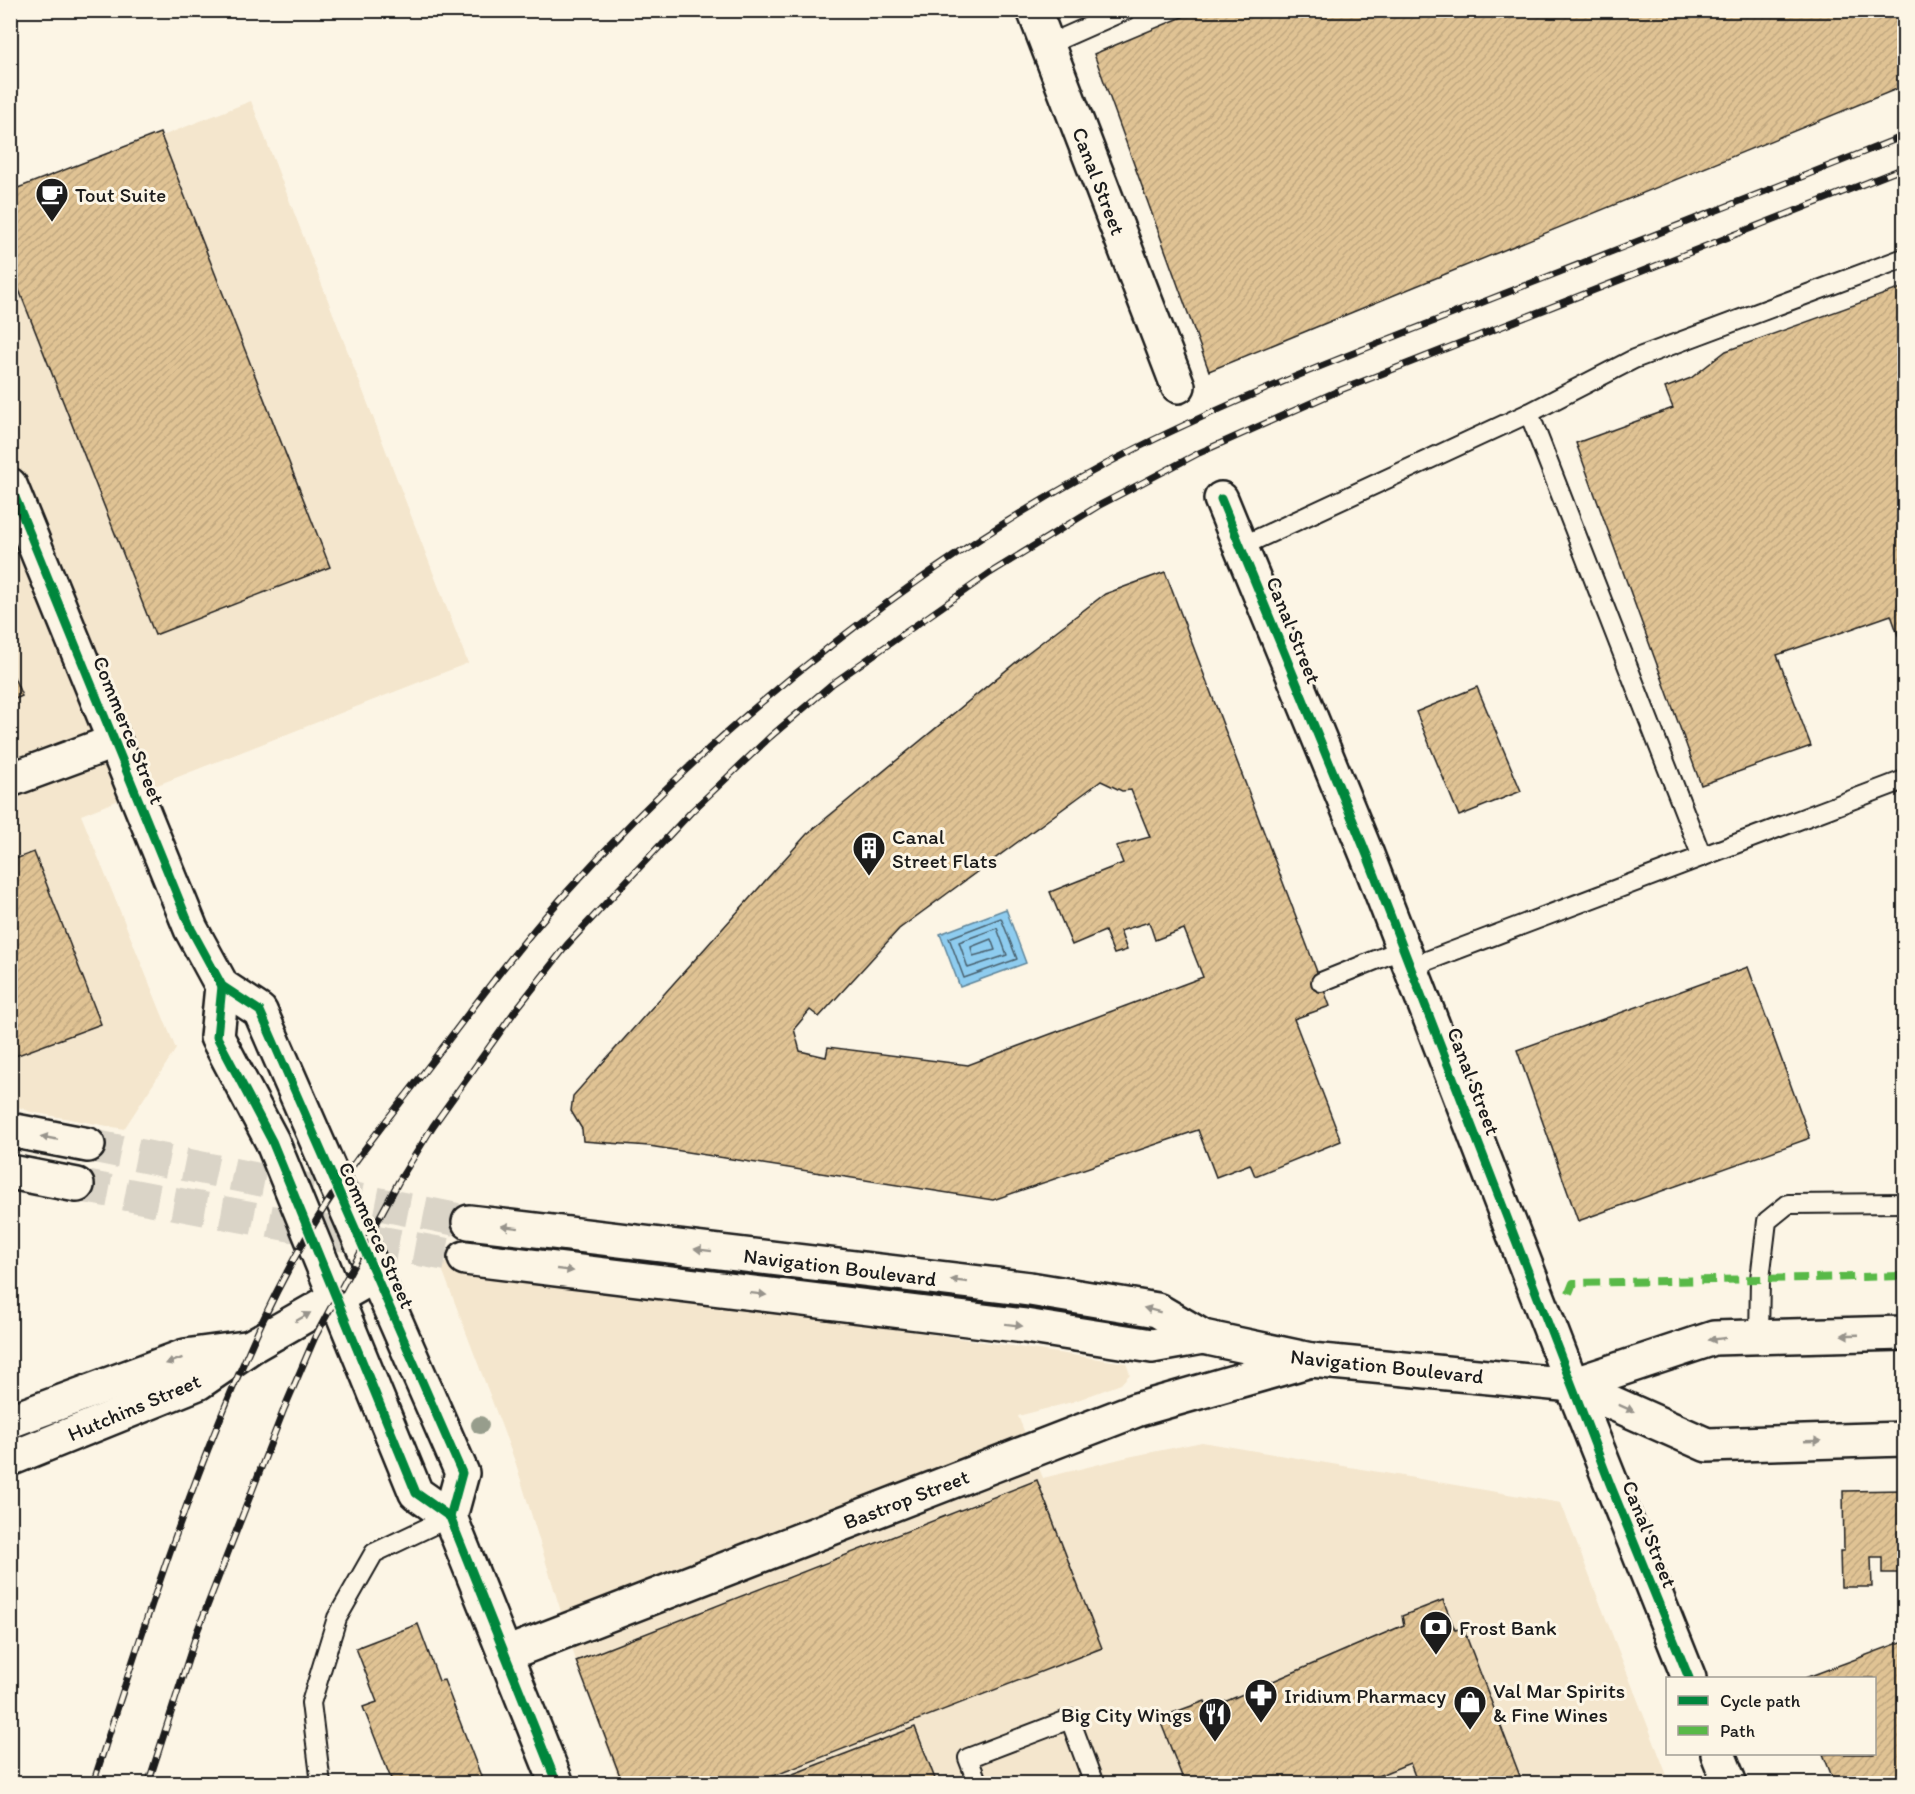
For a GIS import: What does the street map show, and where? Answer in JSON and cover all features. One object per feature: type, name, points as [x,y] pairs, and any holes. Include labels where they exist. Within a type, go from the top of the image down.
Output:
[{"type":"street","name":"Canal Street","points":[[1034,10],[1178,386]]},
{"type":"street","name":"Commerce Street","points":[[10,485],[191,929],[222,986],[260,1011],[462,1473],[450,1517]]},
{"type":"street","name":"Canal Street","points":[[1221,499],[1407,958],[1572,1385],[1689,1677]]},
{"type":"street","points":[[10,780],[113,742]]},
{"type":"street","points":[[222,986],[217,1037],[272,1142],[416,1493],[450,1517],[557,1784]]},
{"type":"street","points":[[10,1130],[88,1145]]},
{"type":"street","points":[[10,1172],[77,1185]]},
{"type":"street","name":"Navigation Boulevard","points":[[469,1222],[1041,1291],[1157,1310],[1203,1337],[1311,1360],[1572,1385],[1707,1445],[1905,1438]]},
{"type":"street","name":"Navigation Boulevard","points":[[465,1258],[1013,1324],[1152,1346],[1203,1337]]},
{"type":"street","name":"Hutchins Street","points":[[10,1459],[198,1383],[252,1346],[376,1275]]},
{"type":"street","name":"Navigation Boulevard","points":[[1572,1385],[1714,1338],[1905,1333]]},
{"type":"street","name":"Hutchins Street","points":[[10,1420],[185,1356],[252,1346]]},
{"type":"street","name":"Bastrop Street","points":[[506,1654],[1136,1410],[1311,1360]]},
{"type":"street","points":[[1718,1755],[1730,1784]]},
{"type":"lane","points":[[1047,45],[1126,10]]},
{"type":"lane","points":[[1240,547],[1529,413],[1634,359],[1905,258]]},
{"type":"lane","points":[[1529,413],[1702,857]]},
{"type":"lane","points":[[1321,982],[1407,958],[1702,857],[1905,780]]},
{"type":"lane","points":[[1759,1338],[1760,1279],[1767,1221],[1788,1204],[1905,1203]]},
{"type":"lane","points":[[321,1784],[311,1703],[337,1618],[374,1553],[450,1517]]},
{"type":"lane","points":[[978,1784],[968,1758],[1070,1719],[1094,1784]]},
{"type":"shaded area","points":[[251,101],[468,663],[81,815],[176,1049],[124,1129],[31,1112],[11,1104],[10,196]]},
{"type":"shaded area","points":[[439,1261],[1126,1363],[1130,1374],[1121,1384],[1072,1402],[1018,1416],[1043,1478],[1202,1442],[1561,1503],[1670,1783],[620,1783],[576,1661],[516,1464]]},
{"type":"water","points":[[1006,909],[1026,963],[960,987],[940,934]]},
{"type":"building","points":[[1199,10],[1904,10],[1904,86],[1209,371],[1094,54]]},
{"type":"building","points":[[160,133],[330,567],[155,635],[10,267],[10,191]]},
{"type":"building","points":[[1904,287],[1904,652],[1891,615],[1777,655],[1811,746],[1701,785],[1576,443],[1673,408],[1665,388],[1691,378],[1726,351]]},
{"type":"building","name":"Canal Street Flats","points":[[1165,572],[1330,1006],[1294,1019],[1341,1141],[1255,1176],[1250,1164],[1216,1177],[1198,1130],[993,1200],[649,1146],[583,1141],[582,1129],[571,1111],[573,1096],[807,834],[1026,654],[1105,594]],"holes":[[[1101,781],[1122,791],[1131,790],[1150,837],[1116,846],[1123,863],[1050,892],[1072,945],[1105,931],[1114,954],[1127,950],[1120,931],[1149,922],[1155,940],[1184,929],[1203,977],[968,1065],[828,1047],[826,1057],[800,1051],[794,1029],[810,1010],[819,1017],[899,929]]]},
{"type":"building","points":[[10,668],[22,696],[10,701]]},
{"type":"building","points":[[1477,687],[1521,791],[1459,816],[1416,712]]},
{"type":"building","points":[[34,852],[101,1024],[10,1058],[10,861]]},
{"type":"building","points":[[1748,967],[1810,1138],[1578,1221],[1517,1050]]},
{"type":"building","points":[[1037,1480],[1102,1648],[753,1784],[623,1784],[576,1661]]},
{"type":"building","points":[[1904,1490],[1904,1573],[1882,1573],[1882,1557],[1871,1557],[1872,1587],[1841,1587],[1840,1551],[1844,1551],[1843,1491]]},
{"type":"building","points":[[1443,1600],[1455,1630],[1463,1628],[1523,1784],[1418,1784],[1410,1763],[1358,1784],[1185,1784],[1159,1718],[1205,1701],[1208,1709],[1404,1625],[1402,1616]]},
{"type":"building","points":[[418,1624],[439,1681],[444,1680],[484,1784],[393,1784],[363,1707],[377,1702],[356,1648]]},
{"type":"building","points":[[1904,1641],[1904,1784],[1835,1784],[1823,1755],[1876,1755],[1876,1677],[1808,1677]]},
{"type":"building","points":[[915,1727],[937,1784],[767,1784]]},
{"type":"tunnel","points":[[88,1145],[469,1222]]},
{"type":"tunnel","points":[[77,1185],[465,1258]]},
{"type":"railway","points":[[93,1784],[150,1609],[191,1493],[262,1322],[307,1236],[360,1155],[520,947],[577,881],[699,758],[838,640],[911,586],[986,535],[1062,489],[1137,448],[1308,371],[1904,136]]},
{"type":"railway","points":[[148,1784],[197,1632],[284,1409],[315,1337],[399,1181],[433,1126],[515,1011],[567,945],[692,811],[770,737],[832,684],[990,573],[1098,506],[1199,453],[1338,391],[1904,168]]},
{"type":"marked path","points":[[1569,1293],[1573,1283],[1904,1276]]},
{"type":"cycle path","points":[[10,485],[191,929],[222,986],[260,1011],[462,1473],[450,1517]]},
{"type":"cycle path","points":[[1221,499],[1367,855],[1610,1484],[1689,1677]]},
{"type":"cycle path","points":[[222,986],[217,1037],[272,1141],[416,1493],[450,1517],[557,1784]]},
{"type":"place","name":"Tout Suite","points":[[52,223]]},
{"type":"place","name":"Canal Street Flats","points":[[869,877]]},
{"type":"place","name":"Frost Bank","points":[[1436,1656]]},
{"type":"place","name":"Iridium Pharmacy","points":[[1261,1724]]},
{"type":"place","name":"Val Mar Spirits & Fine Wines","points":[[1470,1731]]},
{"type":"place","name":"Big City Wings","points":[[1215,1743]]}]
